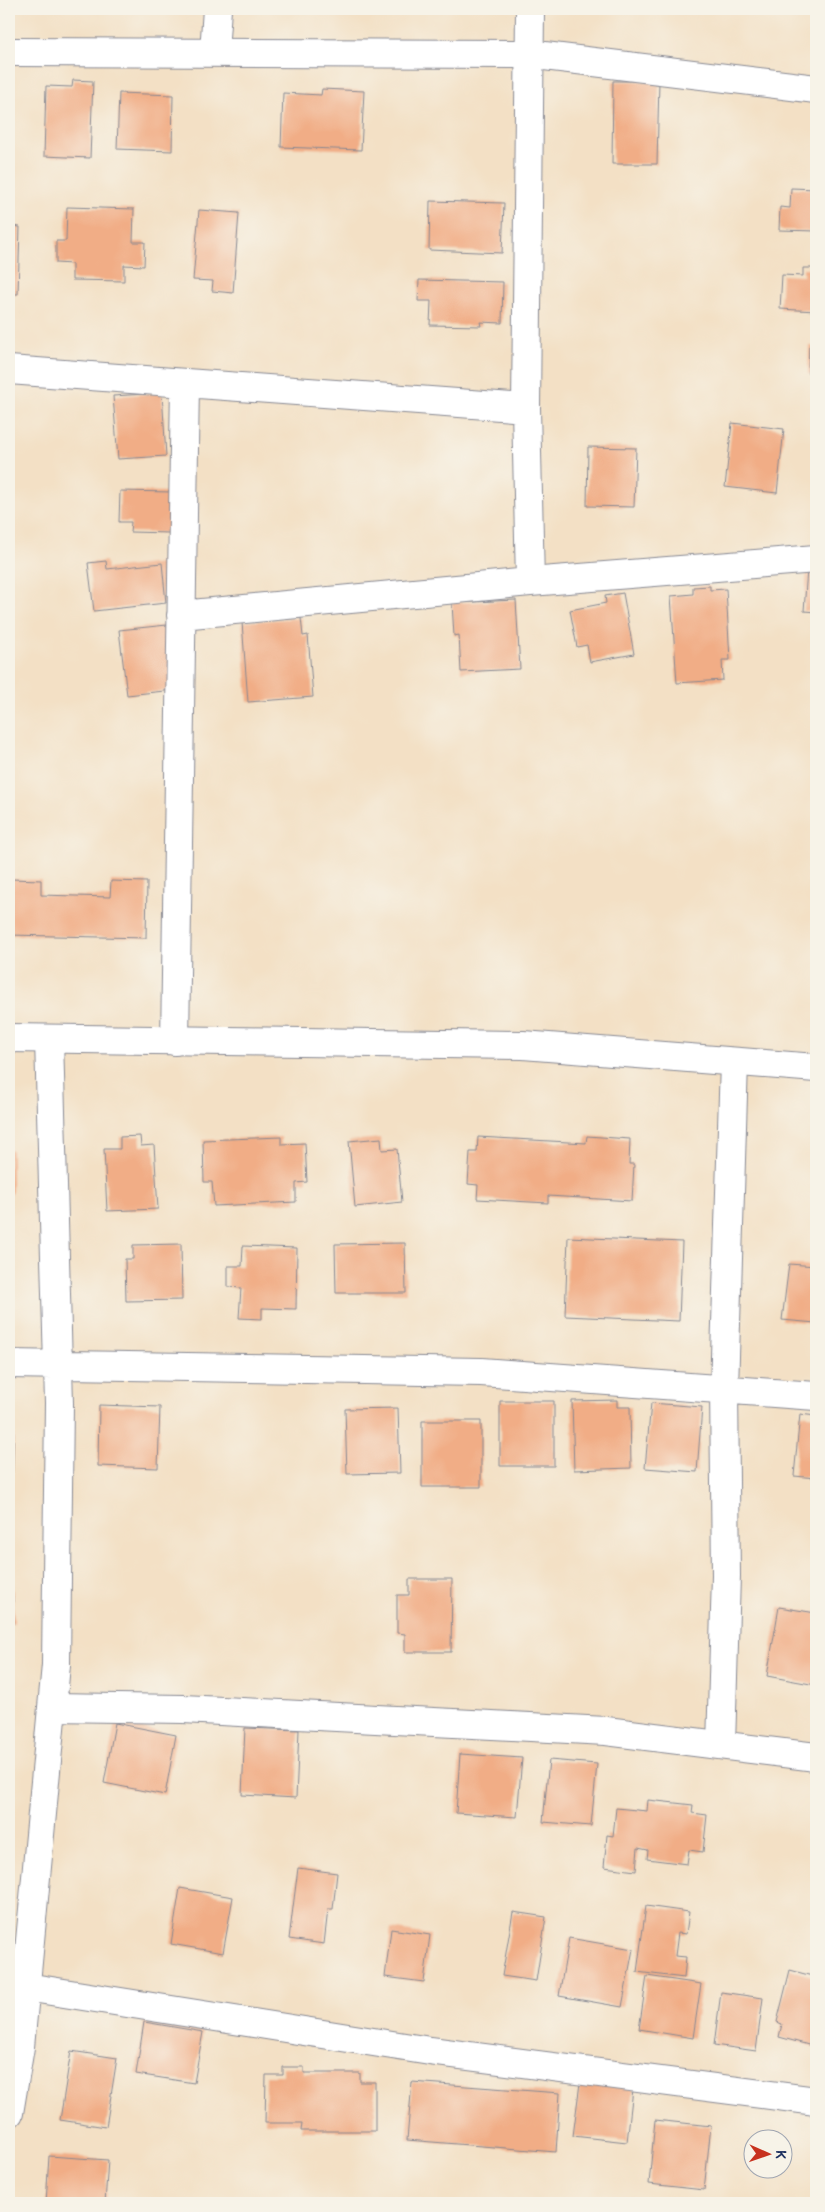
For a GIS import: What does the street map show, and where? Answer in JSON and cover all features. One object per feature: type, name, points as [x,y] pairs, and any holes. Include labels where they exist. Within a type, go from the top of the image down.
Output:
[{"type":"street","points":[[214,52],[216,9]]},
{"type":"street","points":[[530,9],[528,54],[526,408],[530,582]]},
{"type":"street","points":[[9,52],[528,54],[816,89]]},
{"type":"street","points":[[9,370],[526,408]]},
{"type":"street","points":[[175,1041],[185,383]]},
{"type":"street","points":[[181,615],[530,582],[816,559]]},
{"type":"street","points":[[9,1038],[523,1045],[816,1068]]},
{"type":"street","points":[[9,2114],[20,2047],[56,1665],[58,1364],[49,1039]]},
{"type":"street","points":[[721,1745],[726,1576],[724,1389],[734,1062]]},
{"type":"street","points":[[9,1364],[481,1372],[816,1396]]},
{"type":"street","points":[[52,1707],[183,1709],[606,1731],[816,1757]]},
{"type":"street","points":[[26,1987],[430,2051],[816,2101]]},
{"type":"building","points":[[73,80],[93,81],[90,158],[44,156],[46,86],[72,87]]},
{"type":"building","points":[[613,81],[659,81],[657,164],[612,164]]},
{"type":"building","points":[[322,89],[364,91],[361,150],[281,147],[283,93],[321,95]]},
{"type":"building","points":[[119,93],[173,95],[172,151],[117,149]]},
{"type":"building","points":[[791,188],[816,189],[816,231],[779,230],[780,207],[790,208]]},
{"type":"building","points":[[430,201],[504,203],[502,253],[429,250]]},
{"type":"building","points":[[67,207],[134,209],[133,242],[145,242],[144,266],[124,265],[124,281],[72,280],[72,264],[56,263],[56,241],[66,241]]},
{"type":"building","points":[[199,210],[239,213],[233,293],[212,291],[213,281],[193,280]]},
{"type":"building","points":[[9,226],[20,227],[18,294],[9,294]]},
{"type":"building","points":[[803,268],[816,268],[816,311],[780,309],[782,275],[803,276]]},
{"type":"building","points":[[419,280],[503,282],[502,323],[480,322],[481,326],[430,325],[431,301],[418,301]]},
{"type":"building","points":[[809,346],[816,346],[816,374],[808,374]]},
{"type":"building","points":[[162,393],[166,456],[118,459],[113,396]]},
{"type":"building","points":[[732,423],[784,429],[777,493],[725,487]]},
{"type":"building","points":[[588,447],[636,448],[634,507],[587,506]]},
{"type":"building","points":[[120,491],[171,492],[169,533],[130,532],[131,522],[119,522]]},
{"type":"building","points":[[106,561],[107,569],[162,563],[166,603],[94,611],[88,563]]},
{"type":"building","points":[[807,569],[816,569],[816,612],[804,611]]},
{"type":"building","points":[[710,586],[710,590],[726,589],[730,660],[722,660],[723,680],[677,683],[671,596],[693,594],[693,587]]},
{"type":"building","points":[[623,593],[634,654],[590,662],[587,645],[577,647],[570,610],[606,603],[605,596]]},
{"type":"building","points":[[516,600],[520,669],[461,672],[459,635],[454,636],[452,603]]},
{"type":"building","points":[[301,618],[303,636],[308,635],[313,697],[248,702],[242,622]]},
{"type":"building","points":[[167,625],[174,690],[127,695],[119,630]]},
{"type":"building","points":[[11,879],[41,880],[41,895],[110,897],[111,881],[147,882],[146,938],[9,935]]},
{"type":"building","points":[[140,1136],[141,1146],[154,1145],[158,1209],[107,1211],[104,1149],[120,1149],[120,1137]]},
{"type":"building","points":[[587,1136],[630,1139],[629,1164],[634,1164],[632,1201],[548,1196],[548,1203],[477,1199],[478,1185],[468,1184],[470,1152],[477,1152],[478,1137],[586,1143]]},
{"type":"building","points":[[281,1137],[281,1144],[305,1143],[307,1182],[296,1183],[296,1202],[214,1206],[212,1182],[204,1182],[203,1140]]},
{"type":"building","points":[[381,1138],[382,1150],[397,1149],[402,1202],[355,1207],[349,1141]]},
{"type":"building","points":[[9,1150],[12,1150],[12,1194],[9,1194]]},
{"type":"building","points":[[568,1237],[682,1242],[679,1321],[565,1316]]},
{"type":"building","points":[[405,1243],[406,1293],[336,1293],[335,1244]]},
{"type":"building","points":[[181,1244],[182,1300],[126,1301],[125,1259],[133,1259],[133,1245]]},
{"type":"building","points":[[243,1246],[297,1248],[296,1309],[262,1308],[262,1319],[239,1318],[241,1288],[228,1287],[228,1266],[242,1266]]},
{"type":"building","points":[[789,1264],[816,1266],[816,1323],[782,1320]]},
{"type":"building","points":[[617,1400],[617,1407],[630,1407],[631,1468],[574,1470],[572,1401]]},
{"type":"building","points":[[500,1401],[554,1401],[554,1466],[500,1466]]},
{"type":"building","points":[[651,1403],[702,1407],[697,1472],[645,1468]]},
{"type":"building","points":[[99,1405],[160,1407],[158,1468],[98,1466]]},
{"type":"building","points":[[398,1408],[400,1473],[347,1474],[345,1409]]},
{"type":"building","points":[[800,1414],[816,1416],[816,1478],[794,1476]]},
{"type":"building","points":[[422,1421],[481,1421],[481,1487],[422,1487]]},
{"type":"building","points":[[14,1422],[12,1492],[9,1492],[9,1423]]},
{"type":"building","points":[[409,1579],[452,1579],[451,1652],[405,1652],[405,1634],[397,1633],[397,1595],[409,1595]]},
{"type":"building","points":[[9,1581],[12,1581],[14,1623],[9,1624]]},
{"type":"building","points":[[779,1607],[816,1613],[816,1685],[767,1676]]},
{"type":"building","points":[[115,1723],[176,1735],[165,1795],[104,1783]]},
{"type":"building","points":[[245,1728],[299,1730],[296,1798],[242,1795]]},
{"type":"building","points":[[460,1754],[522,1758],[517,1817],[456,1813]]},
{"type":"building","points":[[549,1760],[597,1764],[591,1826],[543,1822]]},
{"type":"building","points":[[648,1800],[693,1805],[692,1813],[707,1815],[703,1852],[689,1850],[687,1864],[647,1859],[648,1850],[638,1848],[636,1871],[604,1867],[607,1835],[613,1836],[616,1808],[647,1811]]},
{"type":"building","points":[[298,1868],[337,1873],[333,1909],[328,1909],[324,1944],[289,1939]]},
{"type":"building","points":[[180,1888],[233,1897],[223,1953],[171,1944]]},
{"type":"building","points":[[646,1906],[689,1912],[686,1934],[678,1933],[675,1956],[686,1957],[684,1978],[637,1972]]},
{"type":"building","points":[[513,1912],[546,1917],[536,1981],[502,1976]]},
{"type":"building","points":[[391,1929],[430,1935],[424,1982],[385,1977]]},
{"type":"building","points":[[569,1938],[633,1949],[622,2007],[559,1996]]},
{"type":"building","points":[[790,1970],[816,1977],[816,2047],[779,2037],[782,2024],[777,2022]]},
{"type":"building","points":[[647,1976],[701,1984],[693,2038],[639,2029]]},
{"type":"building","points":[[721,1992],[763,1998],[756,2051],[714,2045]]},
{"type":"building","points":[[144,2022],[203,2032],[194,2083],[136,2074]]},
{"type":"building","points":[[71,2051],[117,2058],[106,2127],[60,2120]]},
{"type":"building","points":[[283,2067],[304,2067],[304,2073],[360,2073],[360,2082],[375,2082],[375,2131],[301,2131],[302,2123],[265,2123],[266,2075],[283,2075]]},
{"type":"building","points":[[412,2082],[560,2093],[556,2152],[407,2140]]},
{"type":"building","points":[[580,2083],[633,2089],[627,2142],[573,2136]]},
{"type":"building","points":[[655,2120],[711,2126],[704,2190],[649,2184]]},
{"type":"building","points":[[49,2156],[108,2160],[105,2203],[46,2203]]}]
